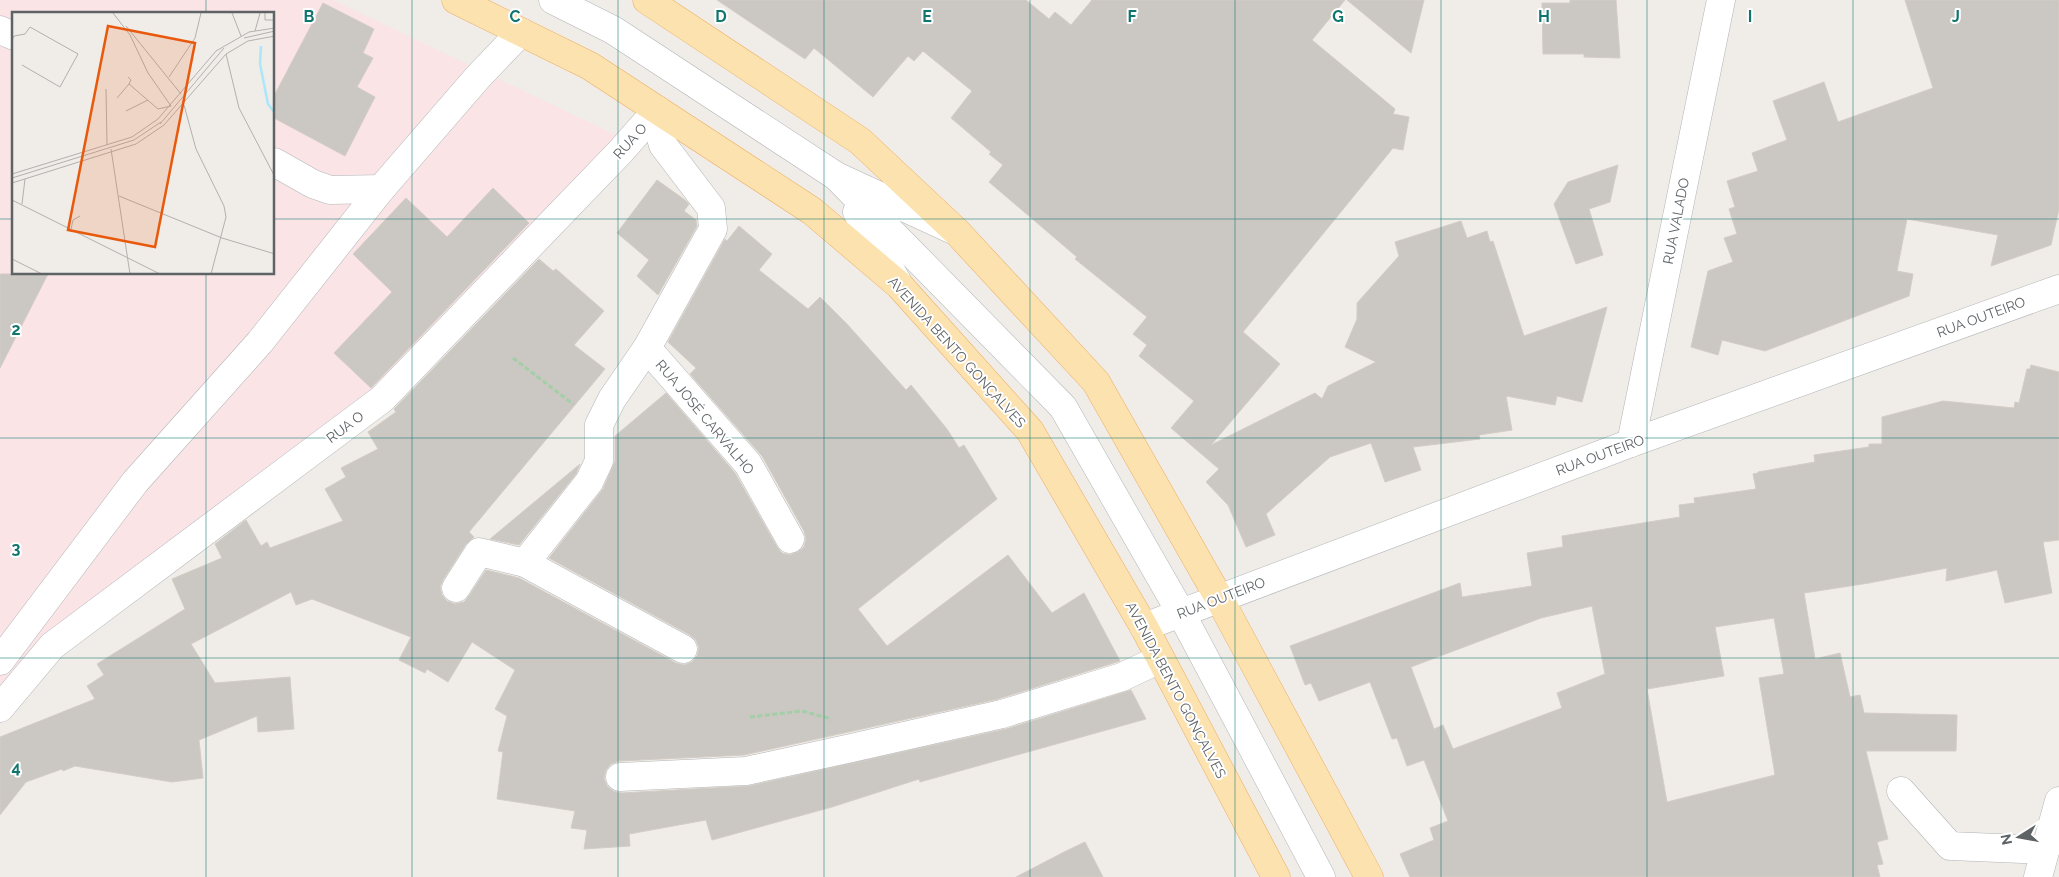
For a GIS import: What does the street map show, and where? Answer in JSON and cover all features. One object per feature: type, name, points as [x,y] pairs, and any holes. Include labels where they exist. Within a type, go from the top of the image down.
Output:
[{"type":"main road","name":"AVENIDA BENTO GONÇALVES","points":[[456,0],[590,66],[812,211],[900,285],[1030,432],[1144,627],[1276,877]]},
{"type":"main road","points":[[646,0],[860,142],[957,232],[1096,382],[1219,598],[1369,877]]},
{"type":"street","points":[[553,0],[613,30],[836,176],[957,232]]},
{"type":"street","name":"RUA VALADO","points":[[1632,442],[1721,0]]},
{"type":"street","points":[[0,30],[12,35]]},
{"type":"street","points":[[0,661],[135,482],[260,342],[381,189],[478,77],[521,32]]},
{"type":"street","points":[[525,563],[589,482],[599,461],[599,425],[612,399],[647,348],[713,229],[711,208],[662,145],[657,110]]},
{"type":"street","name":"RUA O","points":[[0,708],[52,646],[382,400],[622,151],[657,110]]},
{"type":"street","points":[[275,163],[313,184],[330,190],[381,189]]},
{"type":"street","points":[[836,176],[900,285]]},
{"type":"street","points":[[836,176],[1063,407],[1181,613],[1321,877]]},
{"type":"street","name":"RUA OUTEIRO","points":[[1144,627],[1632,442],[2059,290]]},
{"type":"street","name":"RUA JOSÉ CARVALHO","points":[[647,348],[748,464],[790,539]]},
{"type":"street","points":[[456,588],[479,552],[525,563],[682,649]]},
{"type":"street","points":[[620,777],[746,771],[847,749],[1002,714],[1122,677],[1160,658]]},
{"type":"street","points":[[1901,791],[1950,846],[2045,850]]},
{"type":"street","points":[[2038,877],[2059,801]]},
{"type":"path","points":[[513,358],[599,425]]},
{"type":"path","points":[[750,717],[802,711],[828,718],[847,749]]},
{"type":"shaded area","points":[[0,0],[333,0],[622,138],[376,391],[0,690]]},
{"type":"building","points":[[717,0],[1026,0],[1049,19],[1055,12],[1071,25],[1092,0],[1345,0],[1312,40],[1395,109],[1393,114],[1409,117],[1403,150],[1393,148],[1243,332],[1280,364],[1211,445],[1315,393],[1322,399],[1328,386],[1376,362],[1345,347],[1357,319],[1357,303],[1399,256],[1395,242],[1461,221],[1467,238],[1487,231],[1490,242],[1493,241],[1524,336],[1607,307],[1582,402],[1557,396],[1555,405],[1506,396],[1512,430],[1479,435],[1480,439],[1413,447],[1421,470],[1385,482],[1371,443],[1330,457],[1266,514],[1275,535],[1246,547],[1228,505],[1206,482],[1219,469],[1171,428],[1194,401],[1139,356],[1147,345],[1133,334],[1147,317],[1075,259],[1077,257],[989,182],[1003,165],[989,154],[991,152],[951,118],[972,91],[923,51],[914,61],[908,56],[873,97],[814,48],[805,59]]},
{"type":"building","points":[[1347,0],[1424,0],[1411,53]]},
{"type":"building","points":[[1570,0],[1616,0],[1620,58],[1584,57],[1584,54],[1543,54],[1542,3],[1570,3]]},
{"type":"building","points":[[1905,0],[2059,0],[2059,209],[2051,245],[1991,266],[1998,235],[1907,219],[1897,271],[1913,274],[1909,296],[1765,351],[1722,340],[1718,355],[1691,347],[1708,271],[1733,262],[1724,238],[1737,234],[1729,209],[1735,207],[1727,181],[1758,171],[1752,153],[1787,140],[1773,101],[1824,82],[1838,122],[1933,88]]},
{"type":"building","points":[[323,3],[374,29],[363,53],[373,58],[357,87],[375,97],[345,156],[275,119],[275,94]]},
{"type":"building","points":[[1618,165],[1610,202],[1589,209],[1603,255],[1576,264],[1554,204],[1568,182]]},
{"type":"building","points":[[657,180],[689,204],[684,211],[696,220],[697,226],[658,295],[637,276],[649,260],[617,233]]},
{"type":"building","points":[[493,188],[529,223],[371,388],[334,353],[392,292],[353,254],[406,198],[447,237]]},
{"type":"building","points":[[739,226],[772,254],[759,270],[808,309],[820,297],[906,390],[911,385],[947,429],[959,448],[964,445],[997,499],[858,609],[887,646],[1008,555],[1052,613],[1084,593],[1120,661],[998,699],[744,755],[619,761],[611,764],[606,770],[604,778],[607,786],[613,791],[621,793],[749,786],[1006,729],[1131,690],[1146,719],[920,782],[919,779],[832,807],[712,840],[706,820],[629,834],[630,846],[584,849],[587,830],[571,828],[575,811],[497,799],[503,752],[498,751],[507,716],[495,709],[515,670],[472,642],[448,682],[427,669],[425,673],[399,660],[411,637],[312,599],[296,605],[291,592],[191,644],[215,683],[290,677],[294,729],[258,732],[257,716],[199,740],[203,778],[172,782],[75,766],[63,771],[62,769],[26,782],[0,815],[0,737],[95,699],[87,686],[104,675],[97,664],[185,609],[172,579],[222,558],[215,544],[246,520],[261,546],[267,542],[270,548],[343,521],[325,489],[346,477],[341,468],[378,449],[368,432],[396,412],[394,409],[539,259],[553,271],[556,269],[604,311],[574,345],[605,369],[469,532],[474,537],[466,544],[443,580],[440,587],[442,595],[447,601],[455,604],[464,602],[486,570],[519,578],[676,663],[684,665],[692,662],[697,656],[699,648],[696,640],[690,635],[549,558],[603,489],[615,461],[615,436],[666,393],[735,473],[782,553],[790,555],[804,547],[806,539],[804,531],[762,456],[690,374],[696,368],[668,342],[725,239],[727,241]]},
{"type":"building","points":[[0,274],[47,275],[0,368]]},
{"type":"building","points":[[2031,365],[2059,372],[2059,540],[2043,542],[2052,593],[2005,603],[1997,570],[1946,581],[1947,568],[1804,593],[1815,659],[1840,653],[1850,697],[1860,695],[1864,713],[1957,715],[1956,751],[1866,751],[1888,839],[1877,842],[1883,864],[1877,865],[1880,877],[1410,877],[1400,854],[1434,840],[1430,828],[1448,821],[1424,760],[1407,766],[1397,738],[1392,739],[1370,682],[1319,701],[1311,683],[1305,685],[1290,646],[1460,583],[1462,597],[1532,586],[1527,553],[1563,547],[1562,536],[1680,517],[1679,505],[1695,503],[1694,498],[1756,489],[1753,474],[1758,472],[1815,462],[1814,455],[1869,447],[1869,444],[1882,444],[1882,417],[1943,401],[2014,408],[2015,402],[2019,403],[2027,369],[2030,369]],"holes":[[[1592,606],[1605,674],[1557,693],[1562,708],[1453,749],[1443,725],[1434,729],[1411,667],[1541,618]],[[1774,618],[1784,674],[1759,678],[1775,775],[1667,802],[1647,689],[1724,676],[1715,627]]]},
{"type":"building","points":[[580,464],[576,474],[519,545],[490,539]]},
{"type":"building","points":[[1085,842],[1103,877],[1016,877],[1066,851]]}]
